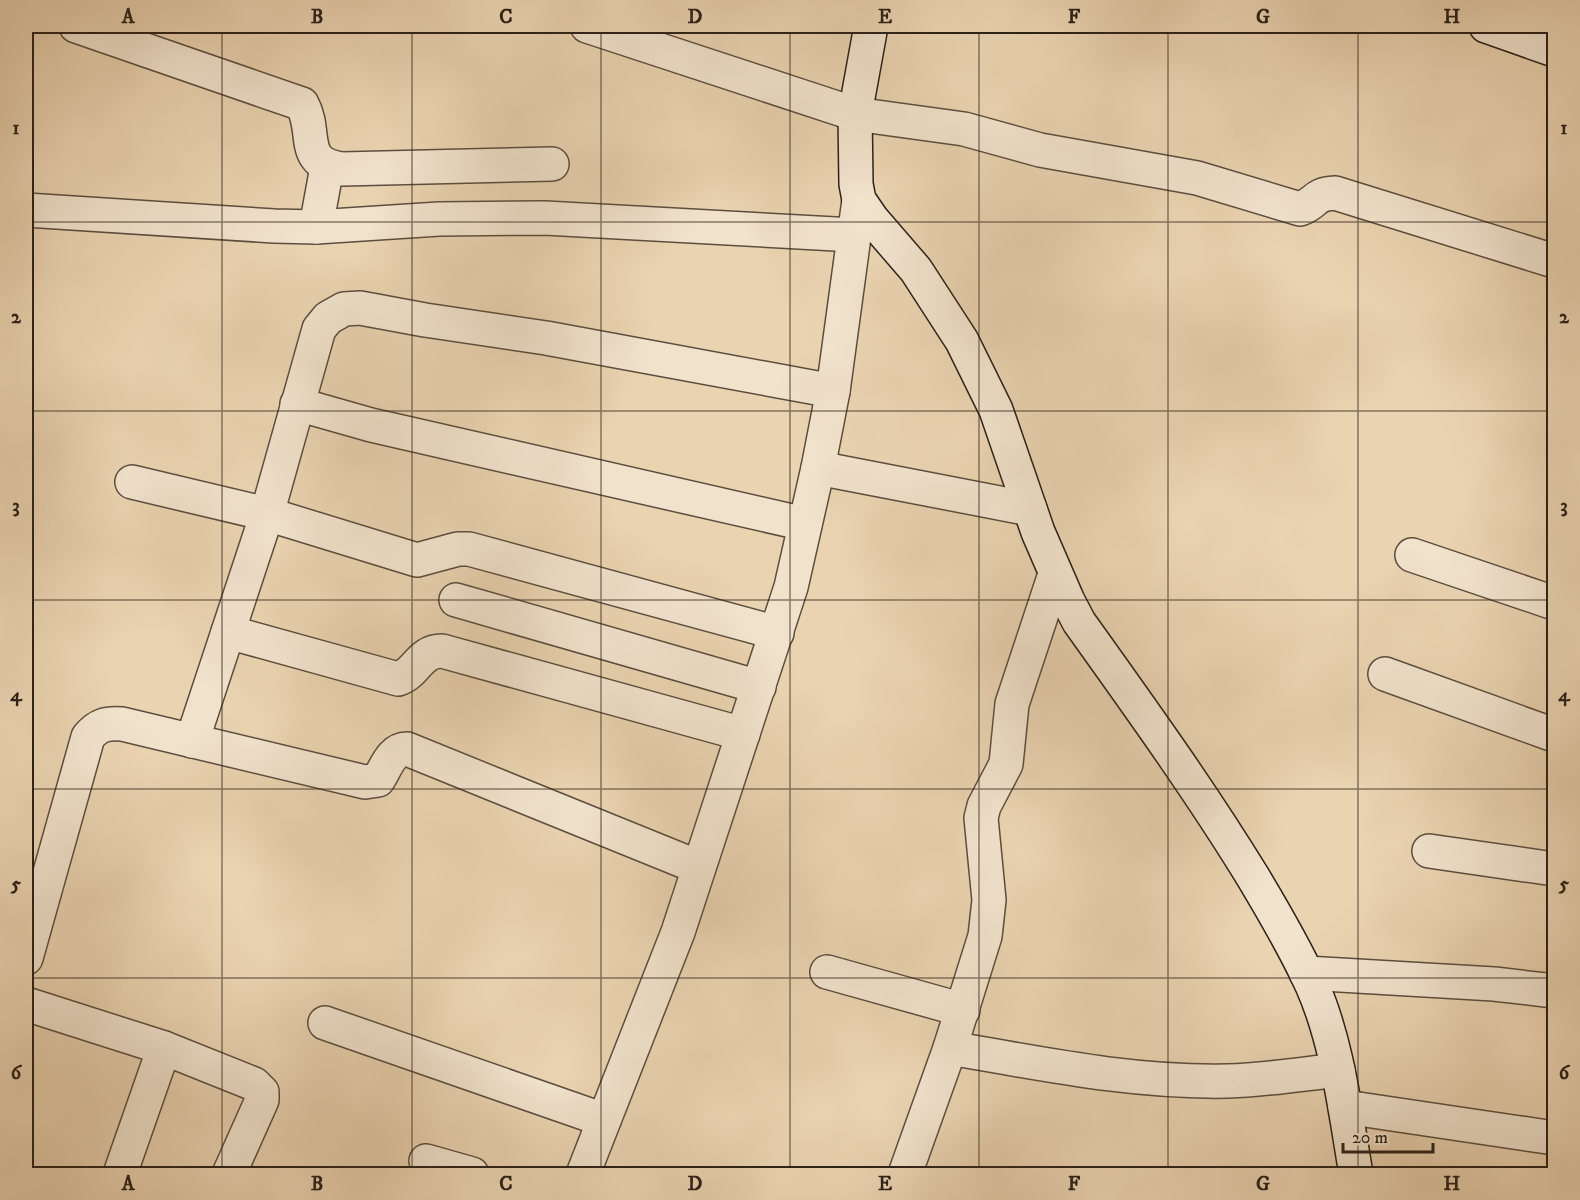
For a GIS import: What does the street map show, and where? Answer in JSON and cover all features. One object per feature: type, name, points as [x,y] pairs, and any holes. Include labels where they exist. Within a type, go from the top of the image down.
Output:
[{"type":"street","points":[[76,26],[302,104],[308,115],[312,148],[317,159],[327,167],[342,169],[552,164]]},
{"type":"street","points":[[587,26],[855,114],[956,128],[1040,150],[1197,178],[1291,207],[1309,206],[1316,197],[1335,193],[1554,261]]},
{"type":"street","points":[[871,26],[855,114],[856,184],[860,200],[872,219],[916,270],[962,341],[996,410],[1055,574],[1079,622],[1195,785],[1282,926],[1306,973],[1327,1026],[1338,1070],[1356,1174]]},
{"type":"street","points":[[1486,26],[1554,50]]},
{"type":"street","points":[[316,227],[327,167]]},
{"type":"street","points":[[583,1174],[678,932],[791,587],[818,468],[832,391],[860,200]]},
{"type":"street","points":[[26,210],[250,225],[316,227],[439,219],[545,218],[854,235]]},
{"type":"street","points":[[192,741],[267,514],[319,329],[328,318],[344,309],[360,308],[546,338],[832,391]]},
{"type":"street","points":[[297,404],[371,425],[805,524]]},
{"type":"street","points":[[818,468],[1030,509]]},
{"type":"street","points":[[132,482],[267,514],[417,560],[458,549],[469,549],[777,633]]},
{"type":"street","points":[[1412,555],[1554,603]]},
{"type":"street","points":[[905,1174],[963,1010],[985,936],[988,921],[988,888],[981,818],[984,806],[1006,765],[1012,704],[1055,574]]},
{"type":"street","points":[[456,600],[759,687]]},
{"type":"street","points":[[228,632],[398,679],[411,673],[417,663],[427,654],[442,651],[743,734]]},
{"type":"street","points":[[1385,674],[1554,735]]},
{"type":"street","points":[[26,958],[88,737],[94,729],[106,723],[122,724],[365,782],[378,780],[395,752],[407,749],[698,867]]},
{"type":"street","points":[[1429,851],[1554,868]]},
{"type":"street","points":[[827,972],[963,1010]]},
{"type":"street","points":[[1306,973],[1494,984],[1554,991]]},
{"type":"street","points":[[26,1004],[164,1048],[254,1084],[262,1092],[262,1100],[229,1174]]},
{"type":"street","points":[[325,1023],[604,1120]]},
{"type":"street","points":[[120,1174],[164,1048]]},
{"type":"street","points":[[950,1048],[1101,1074],[1165,1080],[1230,1081],[1338,1070]]},
{"type":"street","points":[[1345,1107],[1554,1138]]},
{"type":"street","points":[[426,1161],[472,1174]]}]
